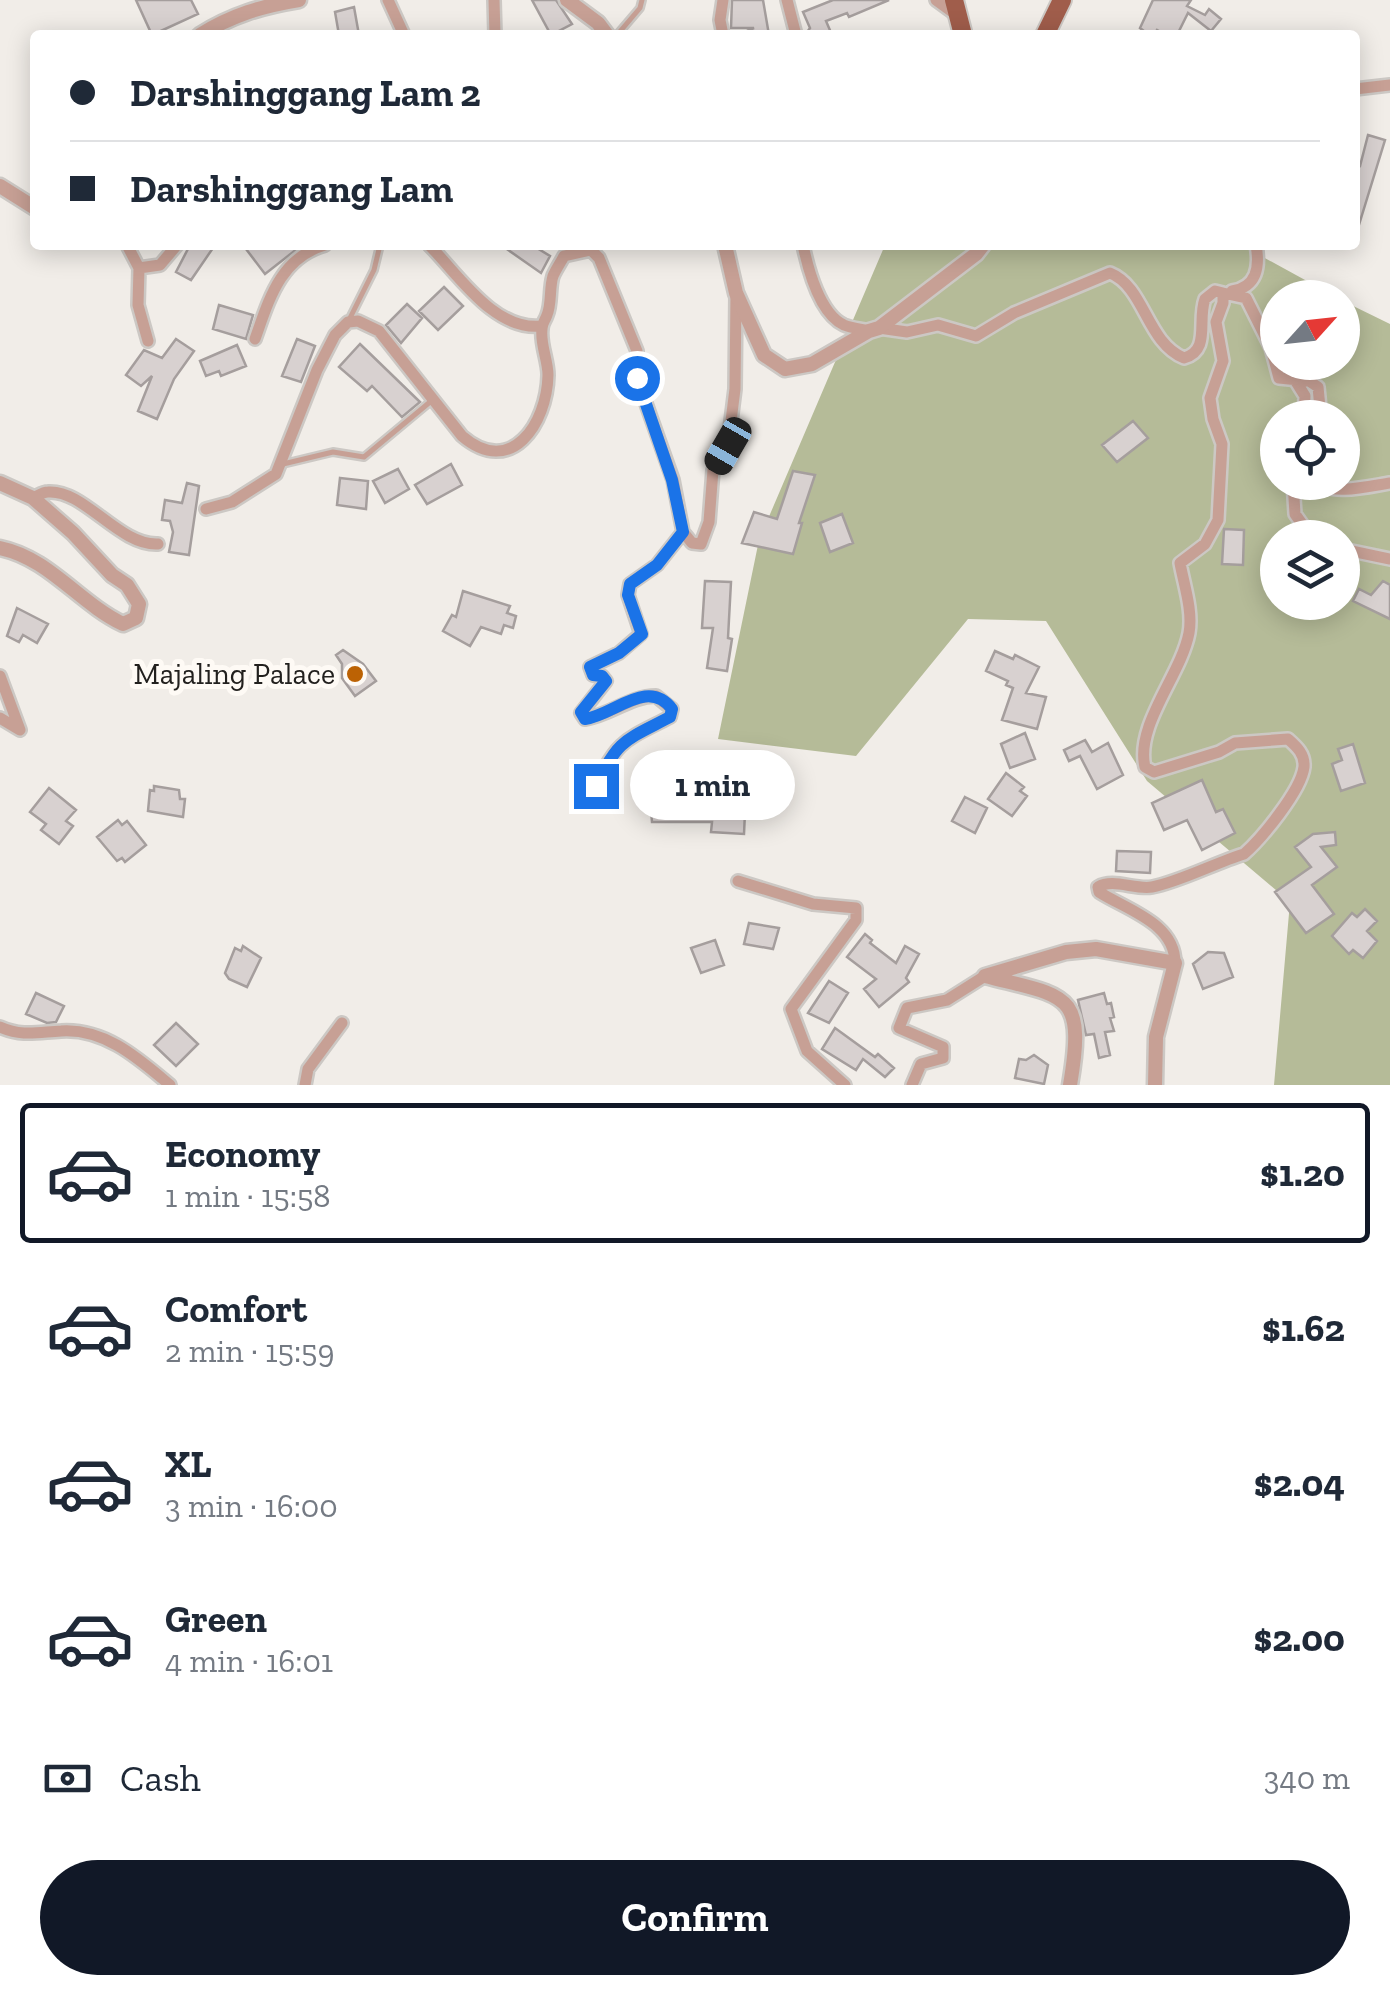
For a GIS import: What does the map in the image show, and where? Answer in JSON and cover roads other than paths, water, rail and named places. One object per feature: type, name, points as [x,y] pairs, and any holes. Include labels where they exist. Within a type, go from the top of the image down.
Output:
[{"type":"main road","points":[[1048,30],[1062,0]]},
{"type":"street","points":[[208,30],[243,12],[299,0]]},
{"type":"street","points":[[388,0],[402,30]]},
{"type":"street","points":[[494,0],[495,30]]},
{"type":"street","points":[[567,0],[603,30]]},
{"type":"street","points":[[722,30],[724,0]]},
{"type":"street","points":[[936,0],[956,8]]},
{"type":"street","points":[[786,1],[795,30]]},
{"type":"street","points":[[1360,88],[1390,85]]},
{"type":"street","points":[[0,186],[30,205]]},
{"type":"street","points":[[130,250],[139,268],[138,305],[148,341]]},
{"type":"street","points":[[139,268],[160,265],[173,250]]},
{"type":"street","points":[[255,340],[275,282],[316,250]]},
{"type":"street","points":[[434,250],[488,306],[520,324],[541,326]]},
{"type":"street","points":[[206,509],[232,502],[276,474],[317,370],[335,335],[348,322],[379,331],[432,400],[475,447],[495,452],[517,446],[536,424],[547,390],[541,326],[561,250],[591,250],[599,258],[637,352],[637,378],[672,480],[683,532],[692,544],[701,544],[709,522],[714,470],[728,446],[735,389],[736,293],[727,250]]},
{"type":"street","points":[[804,250],[811,278],[841,324],[907,332],[938,325],[976,336],[1014,312],[1110,273],[1124,278],[1150,328],[1176,355],[1184,358],[1197,352],[1204,299],[1215,291],[1246,298],[1260,326]]},
{"type":"street","points":[[736,293],[764,355],[786,369],[812,364],[874,329],[980,250]]},
{"type":"street","points":[[1223,292],[1242,289],[1252,282],[1259,262],[1257,250]]},
{"type":"street","points":[[1155,1085],[1156,1037],[1175,963],[1172,945],[1156,925],[1099,892],[1098,887],[1106,883],[1154,887],[1244,854],[1292,794],[1304,766],[1300,750],[1288,739],[1235,744],[1154,772],[1144,766],[1142,755],[1155,713],[1184,654],[1190,630],[1180,563],[1205,544],[1218,520],[1222,444],[1212,419],[1210,398],[1222,361],[1216,322],[1224,303],[1223,292]]},
{"type":"street","points":[[1295,380],[1305,400]]},
{"type":"street","points":[[1295,380],[1318,386],[1320,400]]},
{"type":"street","points":[[0,483],[32,498],[127,585],[139,604],[136,618],[123,624],[110,618],[46,568],[1,550]]},
{"type":"street","points":[[1360,487],[1390,483]]},
{"type":"street","points":[[32,498],[48,492],[69,498],[132,537],[158,544]]},
{"type":"street","points":[[596,786],[612,752],[670,717],[672,709],[656,696],[641,696],[596,718],[585,719],[581,712],[606,681],[593,675],[590,667],[619,653],[642,634],[628,595],[630,584],[657,565],[683,532]]},
{"type":"street","points":[[1360,553],[1390,559]]},
{"type":"street","points":[[0,676],[20,730],[0,718]]},
{"type":"street","points":[[738,881],[813,904],[856,908],[856,920],[791,1009],[807,1050],[845,1085]]},
{"type":"street","points":[[912,1085],[921,1064],[943,1058],[943,1047],[900,1028],[907,1008],[947,1000],[985,976],[1066,952],[1096,950],[1175,963]]},
{"type":"street","points":[[985,976],[1048,992],[1069,1005],[1078,1040],[1070,1085]]},
{"type":"street","points":[[304,1085],[308,1069],[342,1022]]},
{"type":"street","points":[[0,1028],[32,1035],[64,1030],[86,1033],[123,1047],[170,1085]]},
{"type":"lane","points":[[621,30],[642,0]]},
{"type":"lane","points":[[348,322],[374,270],[379,250]]},
{"type":"lane","points":[[282,464],[333,452],[364,457],[432,400]]},
{"type":"place","name":"Majaling Palace","points":[[355,674]]}]
